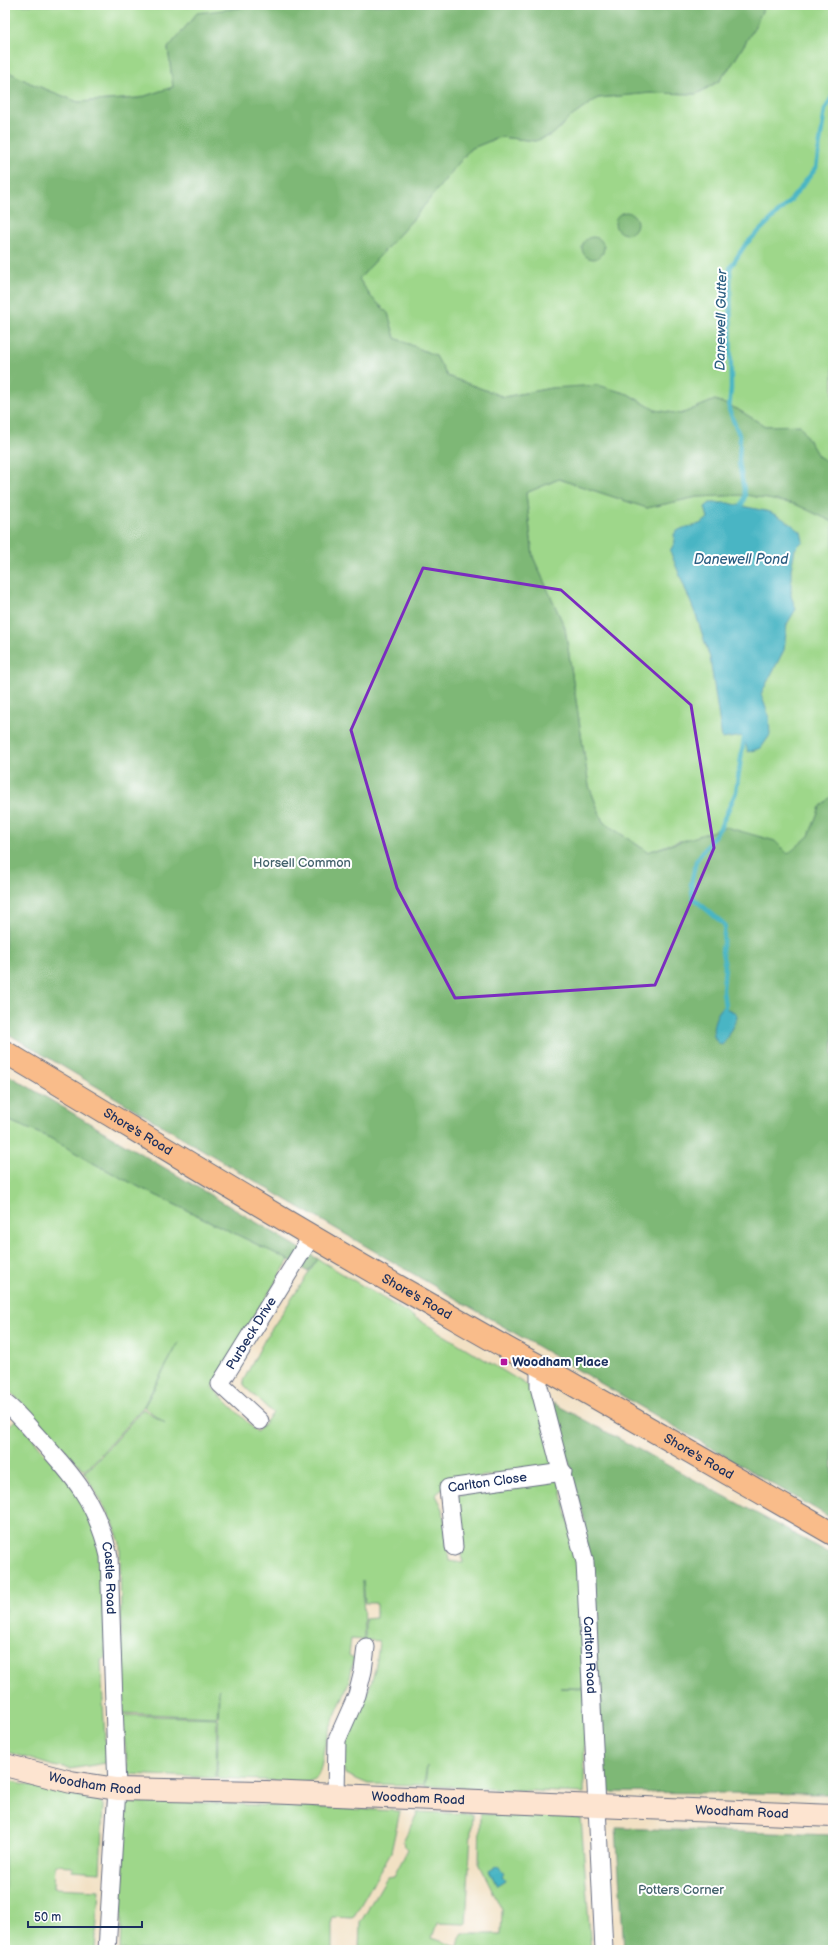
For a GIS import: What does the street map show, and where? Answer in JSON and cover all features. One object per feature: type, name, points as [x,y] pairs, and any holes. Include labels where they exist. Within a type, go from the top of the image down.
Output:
[{"type":"main road","name":"Shore's Road","points":[[5,1052],[138,1131],[311,1237],[833,1534]]},
{"type":"street","name":"Purbeck Drive","points":[[260,1421],[220,1384],[311,1237]]},
{"type":"street","name":"Carlton Road","points":[[539,1366],[539,1387],[585,1562],[604,1950]]},
{"type":"street","name":"Castle Road","points":[[5,1403],[48,1448],[83,1489],[100,1521],[109,1556],[117,1789],[107,1950]]},
{"type":"street","name":"Carlton Close","points":[[454,1547],[448,1488],[562,1472]]},
{"type":"street","points":[[336,1795],[337,1740],[357,1695],[363,1671],[366,1647]]},
{"type":"street","name":"Woodham Road","points":[[5,1765],[70,1782],[117,1789],[266,1792],[833,1816]]},
{"type":"highlighted area","points":[[423,568],[561,590],[691,705],[714,848],[655,985],[455,998],[397,888],[351,730]]},
{"type":"green space","points":[[5,5],[246,5],[239,8],[197,14],[168,48],[173,87],[139,98],[78,102],[30,83],[5,70]]},
{"type":"green space","name":"Horsell Common","points":[[246,5],[765,5],[753,30],[733,63],[719,81],[697,94],[651,93],[598,98],[571,117],[552,135],[535,141],[500,137],[470,149],[415,217],[359,279],[371,297],[388,313],[395,338],[436,356],[447,376],[504,397],[551,388],[598,385],[628,394],[655,410],[681,414],[715,400],[737,409],[765,426],[800,425],[818,456],[832,465],[831,485],[833,486],[833,522],[795,504],[746,495],[697,497],[647,508],[559,479],[526,493],[533,557],[565,628],[589,786],[603,822],[648,852],[726,827],[775,841],[788,854],[809,836],[820,807],[833,794],[833,1519],[292,1203],[5,1032],[5,70],[30,83],[78,102],[139,98],[173,87],[168,48],[197,13],[239,8]]},
{"type":"green space","points":[[765,5],[833,5],[833,486],[831,485],[832,465],[818,456],[800,426],[765,426],[737,409],[715,400],[681,414],[655,410],[628,394],[551,388],[504,397],[447,376],[436,356],[395,338],[388,313],[371,297],[359,279],[415,217],[470,149],[500,137],[535,141],[552,135],[571,117],[598,98],[651,93],[697,94],[719,81],[733,63],[753,30]]},
{"type":"green space","points":[[626,212],[634,215],[637,223],[634,231],[626,234],[618,231],[615,223],[618,215]]},
{"type":"green space","points":[[593,237],[601,240],[604,248],[601,256],[593,259],[585,256],[582,248],[585,240]]},
{"type":"green space","points":[[559,479],[647,508],[697,497],[746,495],[795,504],[833,522],[833,794],[820,807],[809,836],[788,855],[775,841],[752,835],[679,841],[648,852],[603,822],[589,786],[565,628],[533,557],[526,493]]},
{"type":"green space","points":[[5,1073],[318,1259],[308,1272],[289,1260],[141,1188],[50,1138],[5,1119]]},
{"type":"green space","points":[[5,1119],[50,1138],[141,1188],[289,1260],[212,1387],[257,1432],[273,1413],[245,1387],[243,1381],[265,1339],[318,1259],[535,1390],[555,1467],[448,1481],[436,1495],[443,1509],[449,1561],[463,1563],[456,1495],[558,1477],[581,1574],[585,1688],[560,1688],[585,1689],[584,1793],[425,1786],[427,1766],[424,1785],[368,1784],[345,1774],[343,1764],[347,1740],[372,1680],[379,1646],[379,1641],[365,1640],[365,1619],[376,1618],[376,1603],[365,1603],[363,1580],[364,1640],[351,1639],[349,1655],[353,1658],[352,1669],[346,1690],[328,1733],[320,1771],[315,1779],[307,1782],[217,1778],[219,1689],[217,1717],[122,1713],[120,1543],[113,1522],[84,1472],[93,1465],[143,1409],[165,1423],[144,1407],[179,1342],[143,1407],[92,1464],[84,1470],[25,1406],[5,1387]]},
{"type":"green space","points":[[553,1403],[833,1555],[833,1794],[604,1792],[585,1521]]},
{"type":"green space","points":[[17,1419],[83,1500],[98,1538],[103,1580],[106,1658],[101,1660],[106,1763],[70,1769],[53,1766],[5,1751],[5,1429]]},
{"type":"green space","points":[[122,1715],[217,1718],[216,1778],[128,1774]]},
{"type":"green space","points":[[5,1779],[50,1790],[99,1799],[103,1805],[100,1872],[72,1870],[72,1866],[55,1865],[54,1888],[99,1890],[95,1950],[5,1950]]},
{"type":"green space","points":[[132,1800],[400,1811],[391,1852],[353,1918],[332,1917],[332,1950],[120,1950],[126,1806]]},
{"type":"green space","points":[[418,1812],[472,1814],[466,1924],[437,1923],[432,1938],[458,1947],[460,1937],[463,1934],[501,1934],[502,1910],[479,1863],[480,1814],[581,1818],[591,1950],[359,1950],[360,1923],[387,1877],[394,1876],[408,1849],[404,1845],[403,1841]]},
{"type":"green space","name":"Potters Corner","points":[[616,1828],[833,1835],[833,1950],[624,1950]]},
{"type":"water","name":"Danewell Pond","points":[[710,503],[728,503],[770,512],[787,521],[801,532],[803,541],[795,549],[791,569],[791,596],[796,609],[787,624],[784,650],[761,694],[769,717],[770,735],[761,748],[748,752],[743,736],[722,739],[710,658],[697,618],[670,551],[675,542],[674,534],[682,529],[704,522],[708,518],[705,507]]},
{"type":"water","points":[[723,1007],[736,1013],[737,1018],[722,1045],[717,1042],[713,1032],[717,1015]]},
{"type":"water","points":[[498,1866],[504,1873],[502,1875],[505,1880],[497,1885],[489,1871]]},
{"type":"waterway","name":"Danewell Gutter","points":[[742,505],[745,495],[739,463],[740,437],[729,410],[731,389],[730,268],[745,245],[790,201],[816,168],[825,110],[833,95]]},
{"type":"waterway","name":"Danewell Gutter","points":[[725,1007],[723,990],[725,966],[722,952],[725,925],[693,898],[691,884],[696,861],[720,828],[736,792],[745,731]]},
{"type":"place","name":"Woodham Place","points":[[504,1362]]}]
